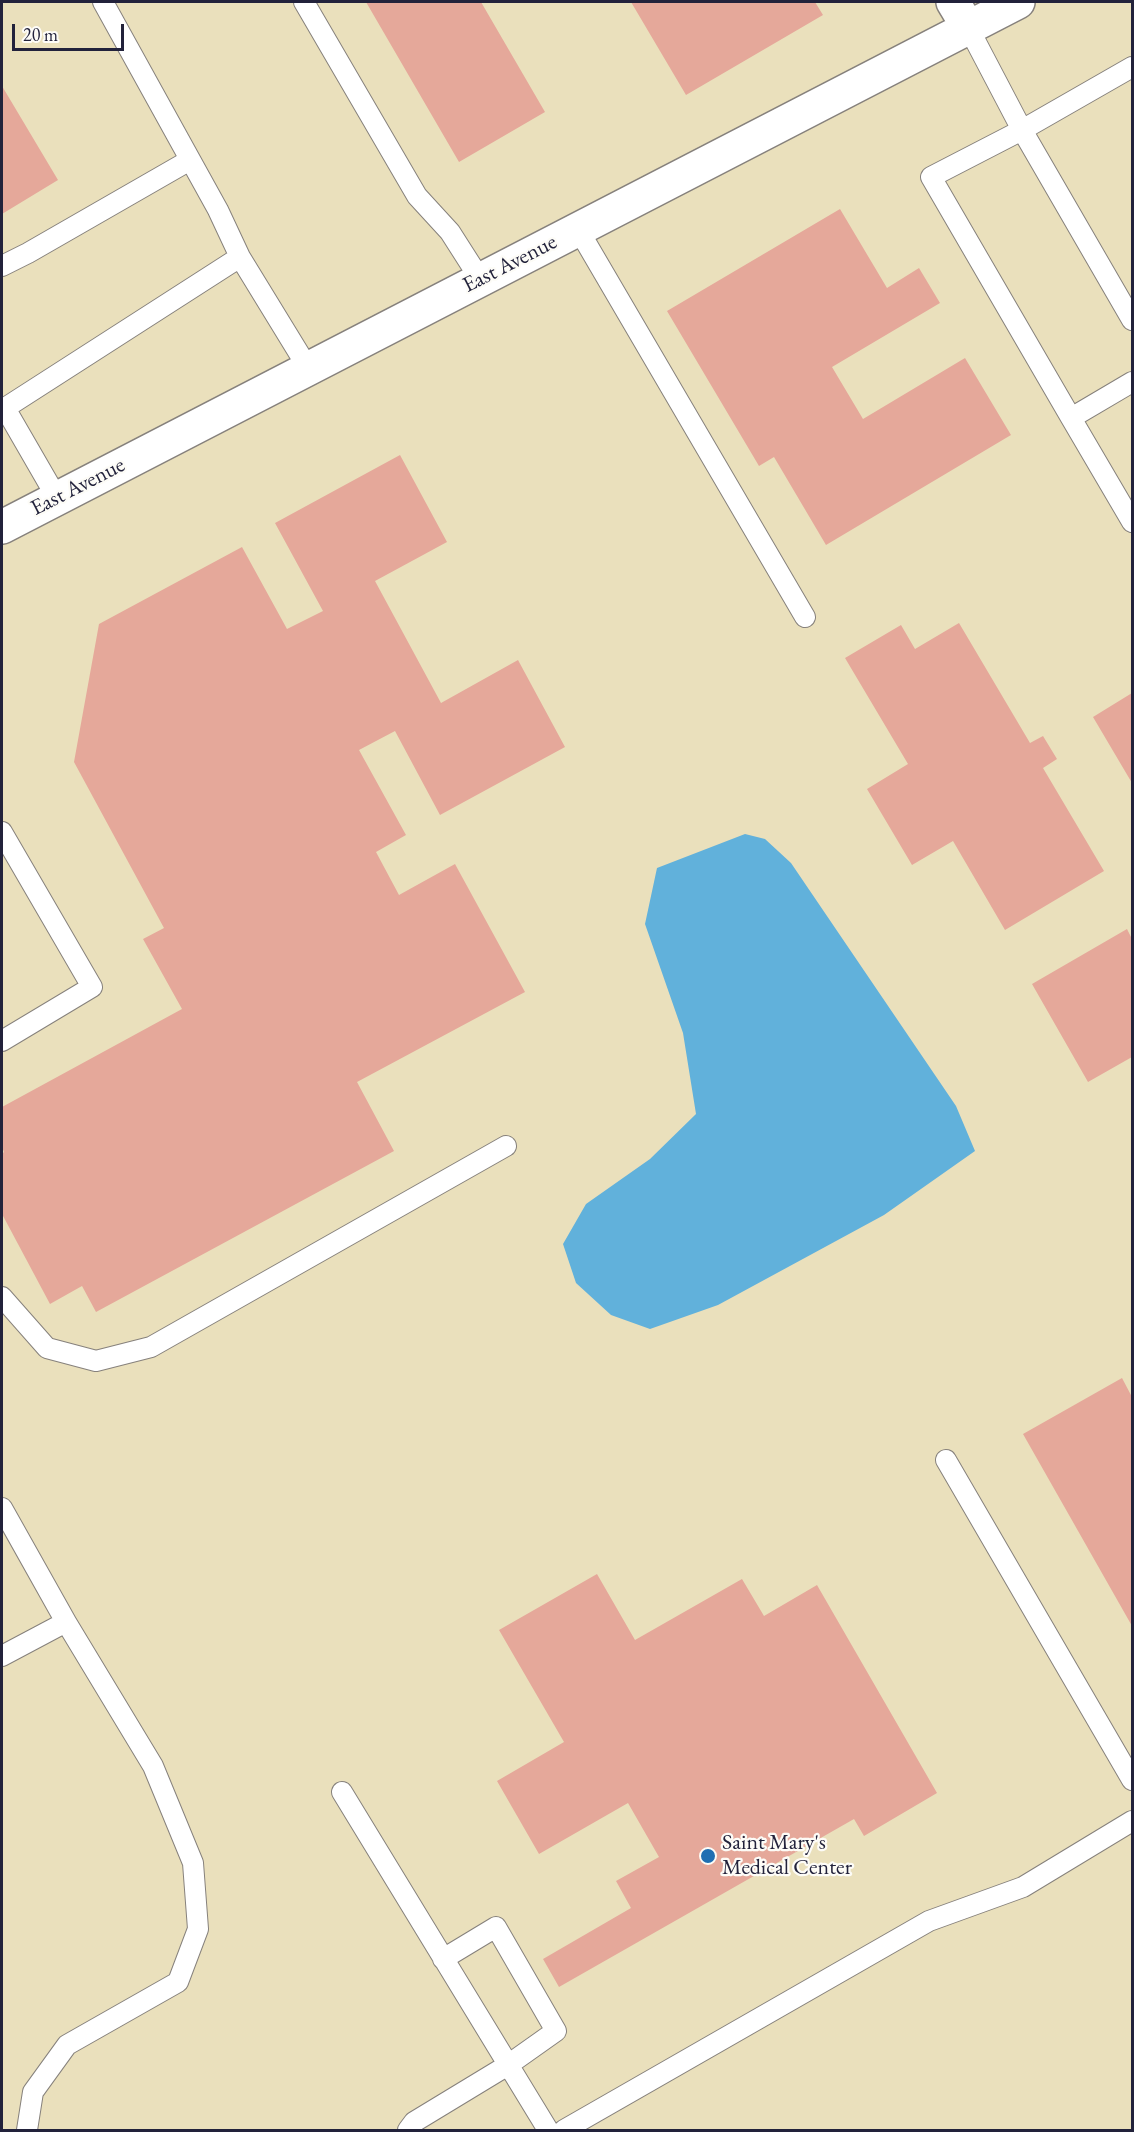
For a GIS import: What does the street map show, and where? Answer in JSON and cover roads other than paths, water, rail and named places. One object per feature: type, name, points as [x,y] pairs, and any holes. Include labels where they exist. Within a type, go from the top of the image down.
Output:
[{"type":"street","name":"East Avenue","points":[[2,526],[578,229],[960,14],[1018,2]]},
{"type":"lane","points":[[103,2],[218,210],[240,257],[308,368]]},
{"type":"lane","points":[[304,2],[417,196],[450,232],[480,279]]},
{"type":"lane","points":[[960,14],[1022,130],[1132,320]]},
{"type":"lane","points":[[1131,72],[932,177],[1132,522]]},
{"type":"lane","points":[[2,266],[190,160]]},
{"type":"lane","points":[[578,229],[805,616]]},
{"type":"lane","points":[[57,498],[5,408],[240,257]]},
{"type":"lane","points":[[1071,418],[1132,382]]},
{"type":"lane","points":[[2,832],[92,987],[2,1041]]},
{"type":"lane","points":[[2,1297],[47,1348],[96,1361],[151,1347],[506,1146]]},
{"type":"lane","points":[[946,1460],[1132,1780]]},
{"type":"lane","points":[[2,1508],[66,1622],[153,1766],[193,1863],[198,1929],[178,1982],[67,2045],[33,2092],[27,2130]]},
{"type":"lane","points":[[2,1656],[66,1622]]},
{"type":"lane","points":[[342,1792],[548,2130]]},
{"type":"lane","points":[[564,2130],[929,1921],[1023,1887],[1132,1821]]},
{"type":"lane","points":[[408,2130],[414,2122],[508,2065],[556,2031],[496,1927],[443,1959]]},
{"type":"water","points":[[745,834],[765,839],[791,863],[956,1106],[975,1151],[884,1215],[718,1305],[650,1329],[611,1315],[576,1283],[563,1244],[586,1204],[650,1159],[696,1114],[683,1033],[645,924],[657,868]]},
{"type":"place","name":"Saint Mary's Medical Center","points":[[708,1856]]}]
